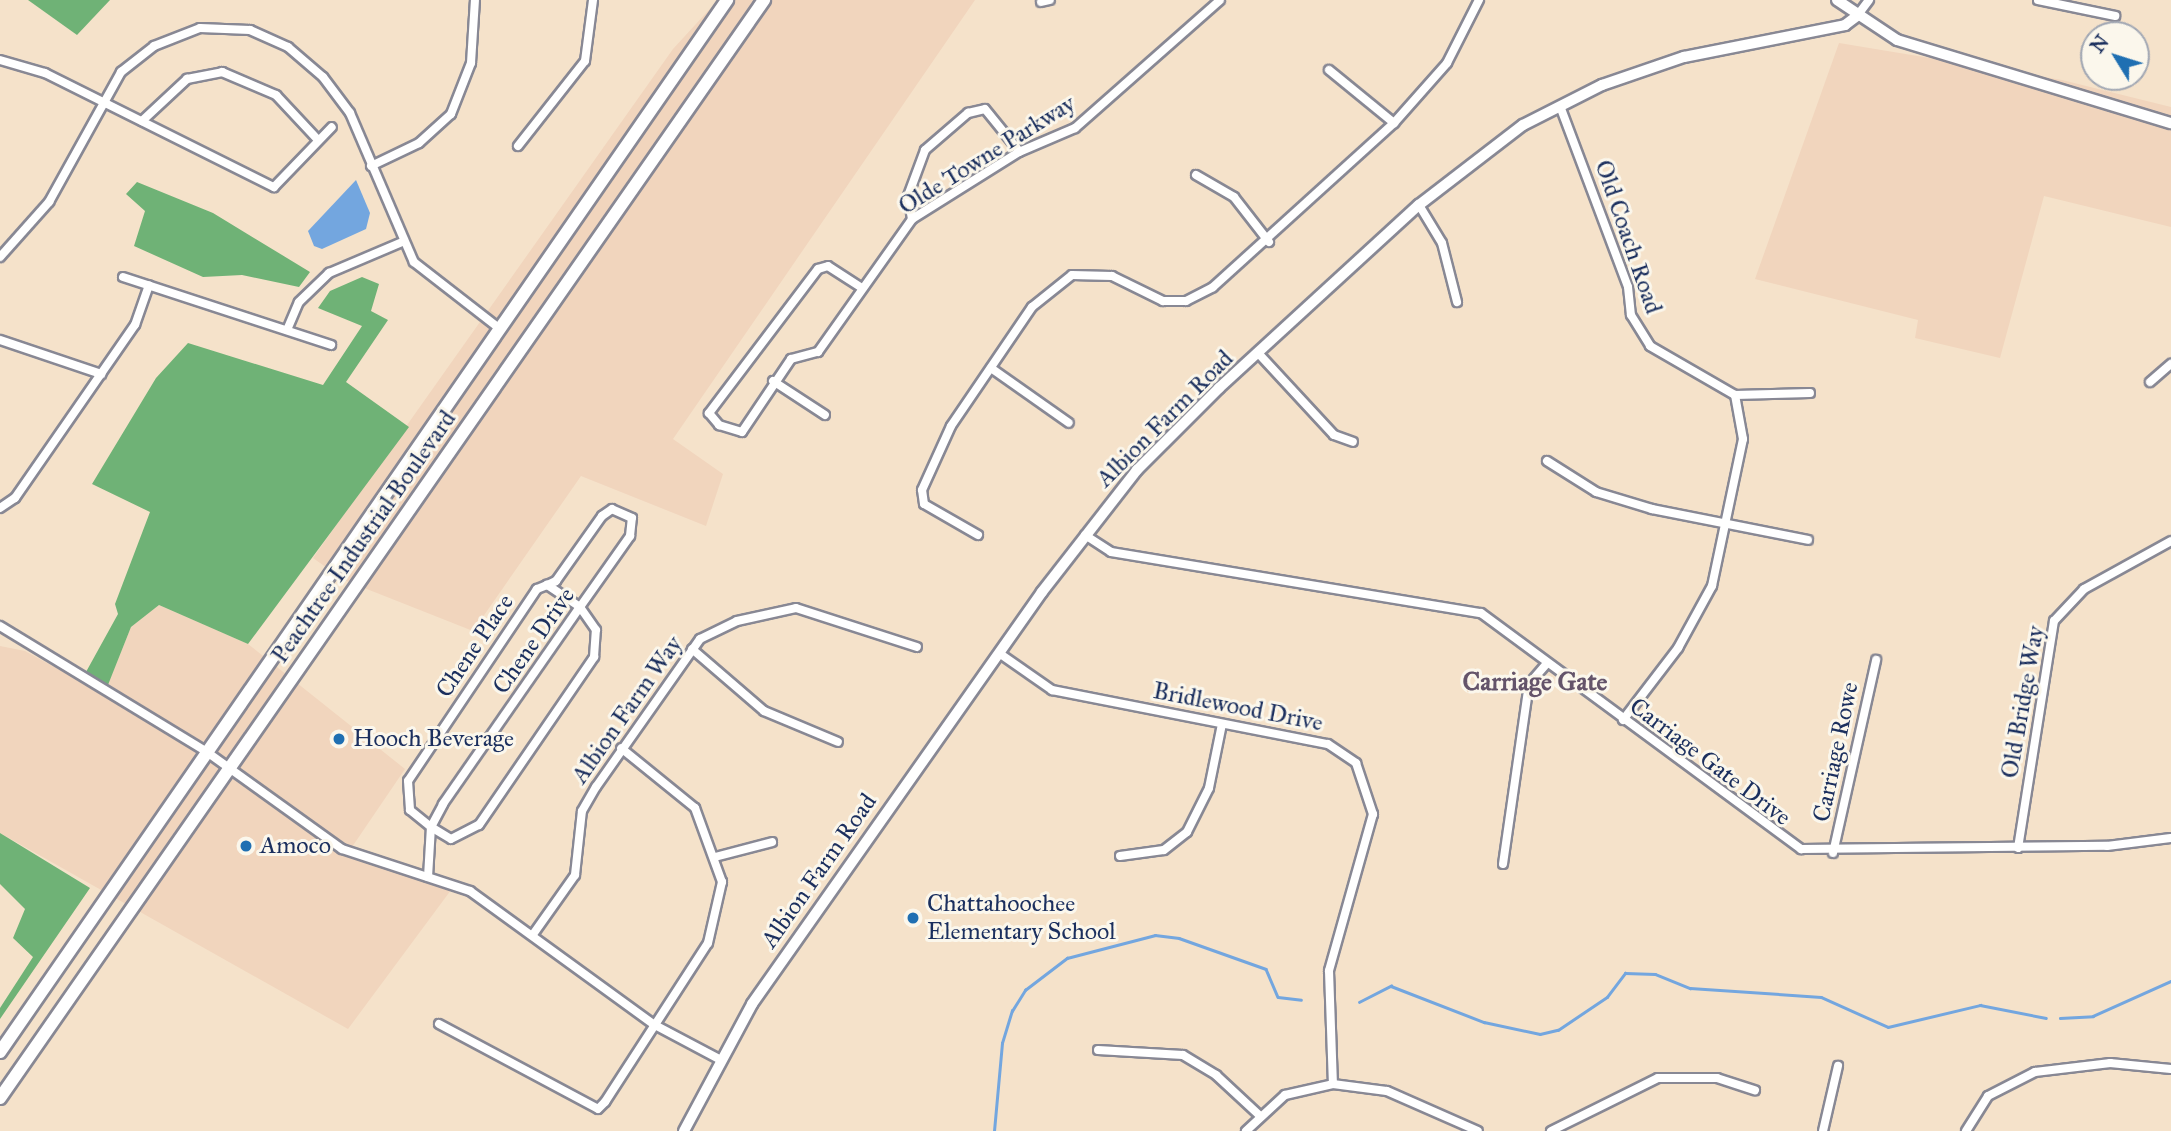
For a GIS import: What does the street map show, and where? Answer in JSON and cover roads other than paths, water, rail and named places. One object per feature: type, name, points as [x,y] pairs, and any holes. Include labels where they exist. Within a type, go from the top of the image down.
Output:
[{"type":"highway","name":"Peachtree Industrial Boulevard","points":[[0,1052],[727,0]]},
{"type":"highway","name":"Peachtree Industrial Boulevard","points":[[0,1098],[764,0]]},
{"type":"street","points":[[371,166],[419,143],[451,114],[471,63],[475,0]]},
{"type":"street","points":[[519,146],[585,61],[593,0]]},
{"type":"street","name":"Olde Towne Parkway","points":[[862,288],[828,266],[818,269],[709,413],[713,419],[742,432],[773,381],[791,359],[818,352],[912,219],[1020,152],[1075,128],[1220,0]]},
{"type":"street","points":[[978,535],[925,505],[922,490],[951,426],[1032,307],[1072,275],[1112,276],[1163,301],[1186,301],[1213,288],[1269,242],[1394,123],[1447,63],[1479,0]]},
{"type":"street","points":[[1837,0],[1857,16],[1897,40],[1959,62],[2171,122]]},
{"type":"street","points":[[1857,16],[1869,0]]},
{"type":"street","points":[[2038,0],[2115,16]]},
{"type":"street","name":"Albion Farm Road","points":[[684,1131],[719,1059],[999,653],[1084,535],[1137,470],[1259,354],[1419,205],[1469,163],[1560,106],[1684,57],[1844,24],[1857,16]]},
{"type":"street","points":[[0,257],[49,202],[121,72],[154,46],[200,27],[250,30],[288,47],[323,77],[350,113],[402,242],[440,286],[500,329]]},
{"type":"street","points":[[0,60],[46,73],[274,187],[332,127]]},
{"type":"street","points":[[1329,70],[1394,123]]},
{"type":"street","points":[[142,121],[187,79],[222,72],[276,95],[317,140]]},
{"type":"street","name":"Old Coach Road","points":[[1560,106],[1628,287],[1631,315],[1650,346],[1735,395]]},
{"type":"street","points":[[912,219],[908,196],[925,150],[968,113],[985,109],[1020,152]]},
{"type":"street","points":[[1196,175],[1234,197],[1269,242]]},
{"type":"street","points":[[1419,205],[1442,243],[1457,302]]},
{"type":"street","points":[[287,330],[299,302],[328,273],[402,242]]},
{"type":"street","points":[[123,277],[331,345]]},
{"type":"street","points":[[0,508],[15,498],[135,325],[149,285]]},
{"type":"street","points":[[0,340],[101,374]]},
{"type":"street","points":[[1259,354],[1334,435],[1353,442]]},
{"type":"street","points":[[2150,382],[2171,364]]},
{"type":"street","points":[[991,368],[1069,423]]},
{"type":"street","points":[[773,381],[825,415]]},
{"type":"street","points":[[1623,720],[1696,619],[1712,586],[1743,439],[1735,395],[1810,393]]},
{"type":"street","points":[[1547,461],[1596,492],[1724,525],[1808,540]]},
{"type":"street","name":"Chene Place","points":[[431,827],[410,810],[408,781],[537,589],[556,581],[602,516],[624,511]]},
{"type":"street","name":"Chene Drive","points":[[431,827],[630,536],[632,519],[624,511]]},
{"type":"street","name":"Carriage Gate Drive","points":[[1084,535],[1111,552],[1447,603],[1481,613],[1783,842],[1833,853],[2018,848],[2171,838]]},
{"type":"street","name":"Old Bridge Way","points":[[2018,848],[2054,621],[2084,589],[2171,541]]},
{"type":"street","points":[[428,877],[431,827],[451,839],[479,825],[594,657],[596,630],[580,607],[547,585]]},
{"type":"street","name":"Albion Farm Way","points":[[534,933],[575,875],[582,811],[621,748],[691,649],[737,621],[796,608],[917,647]]},
{"type":"street","points":[[0,626],[207,752],[228,770],[342,849],[470,891],[534,933],[653,1024],[719,1059]]},
{"type":"street","points":[[691,649],[764,711],[838,741]]},
{"type":"street","name":"Bridlewood Drive","points":[[999,653],[1052,690],[1339,749],[1356,763],[1372,795],[1371,822],[1329,971],[1333,1084]]},
{"type":"street","name":"Carriage Rowe","points":[[1833,853],[1876,660]]},
{"type":"street","points":[[1503,864],[1530,684],[1547,663]]},
{"type":"street","points":[[1120,856],[1164,850],[1188,832],[1209,788],[1222,724]]},
{"type":"street","points":[[439,1024],[598,1109],[718,918],[722,881],[695,808],[621,748]]},
{"type":"street","points":[[715,857],[772,842]]},
{"type":"street","points":[[1098,1050],[1182,1055],[1216,1075],[1259,1115]]},
{"type":"street","points":[[1966,1131],[1988,1096],[2035,1072],[2110,1063],[2171,1069]]},
{"type":"street","points":[[1823,1131],[1838,1066]]},
{"type":"street","points":[[1550,1131],[1658,1078],[1717,1078],[1755,1090]]},
{"type":"street","points":[[1246,1131],[1259,1115],[1285,1095],[1333,1084],[1387,1091],[1478,1131]]},
{"type":"water","points":[[356,180],[370,213],[366,229],[322,249],[314,246],[308,231]]},
{"type":"waterway","points":[[994,1131],[1002,1043],[1012,1011],[1025,990],[1067,958],[1155,935],[1179,938],[1266,969],[1278,997],[1301,1000]]},
{"type":"waterway","points":[[1359,1002],[1391,986],[1484,1022],[1540,1034],[1558,1030],[1607,997],[1625,973],[1655,974],[1690,988],[1821,997],[1888,1027],[1980,1005],[2046,1018]]},
{"type":"waterway","points":[[2060,1018],[2093,1016],[2171,981]]},
{"type":"place","name":"Hooch Beverage","points":[[339,739]]},
{"type":"place","name":"Amoco","points":[[246,846]]},
{"type":"place","name":"Chattahoochee Elementary School","points":[[913,918]]},
{"type":"district","name":"Carriage Gate","points":[[1535,682]]}]
